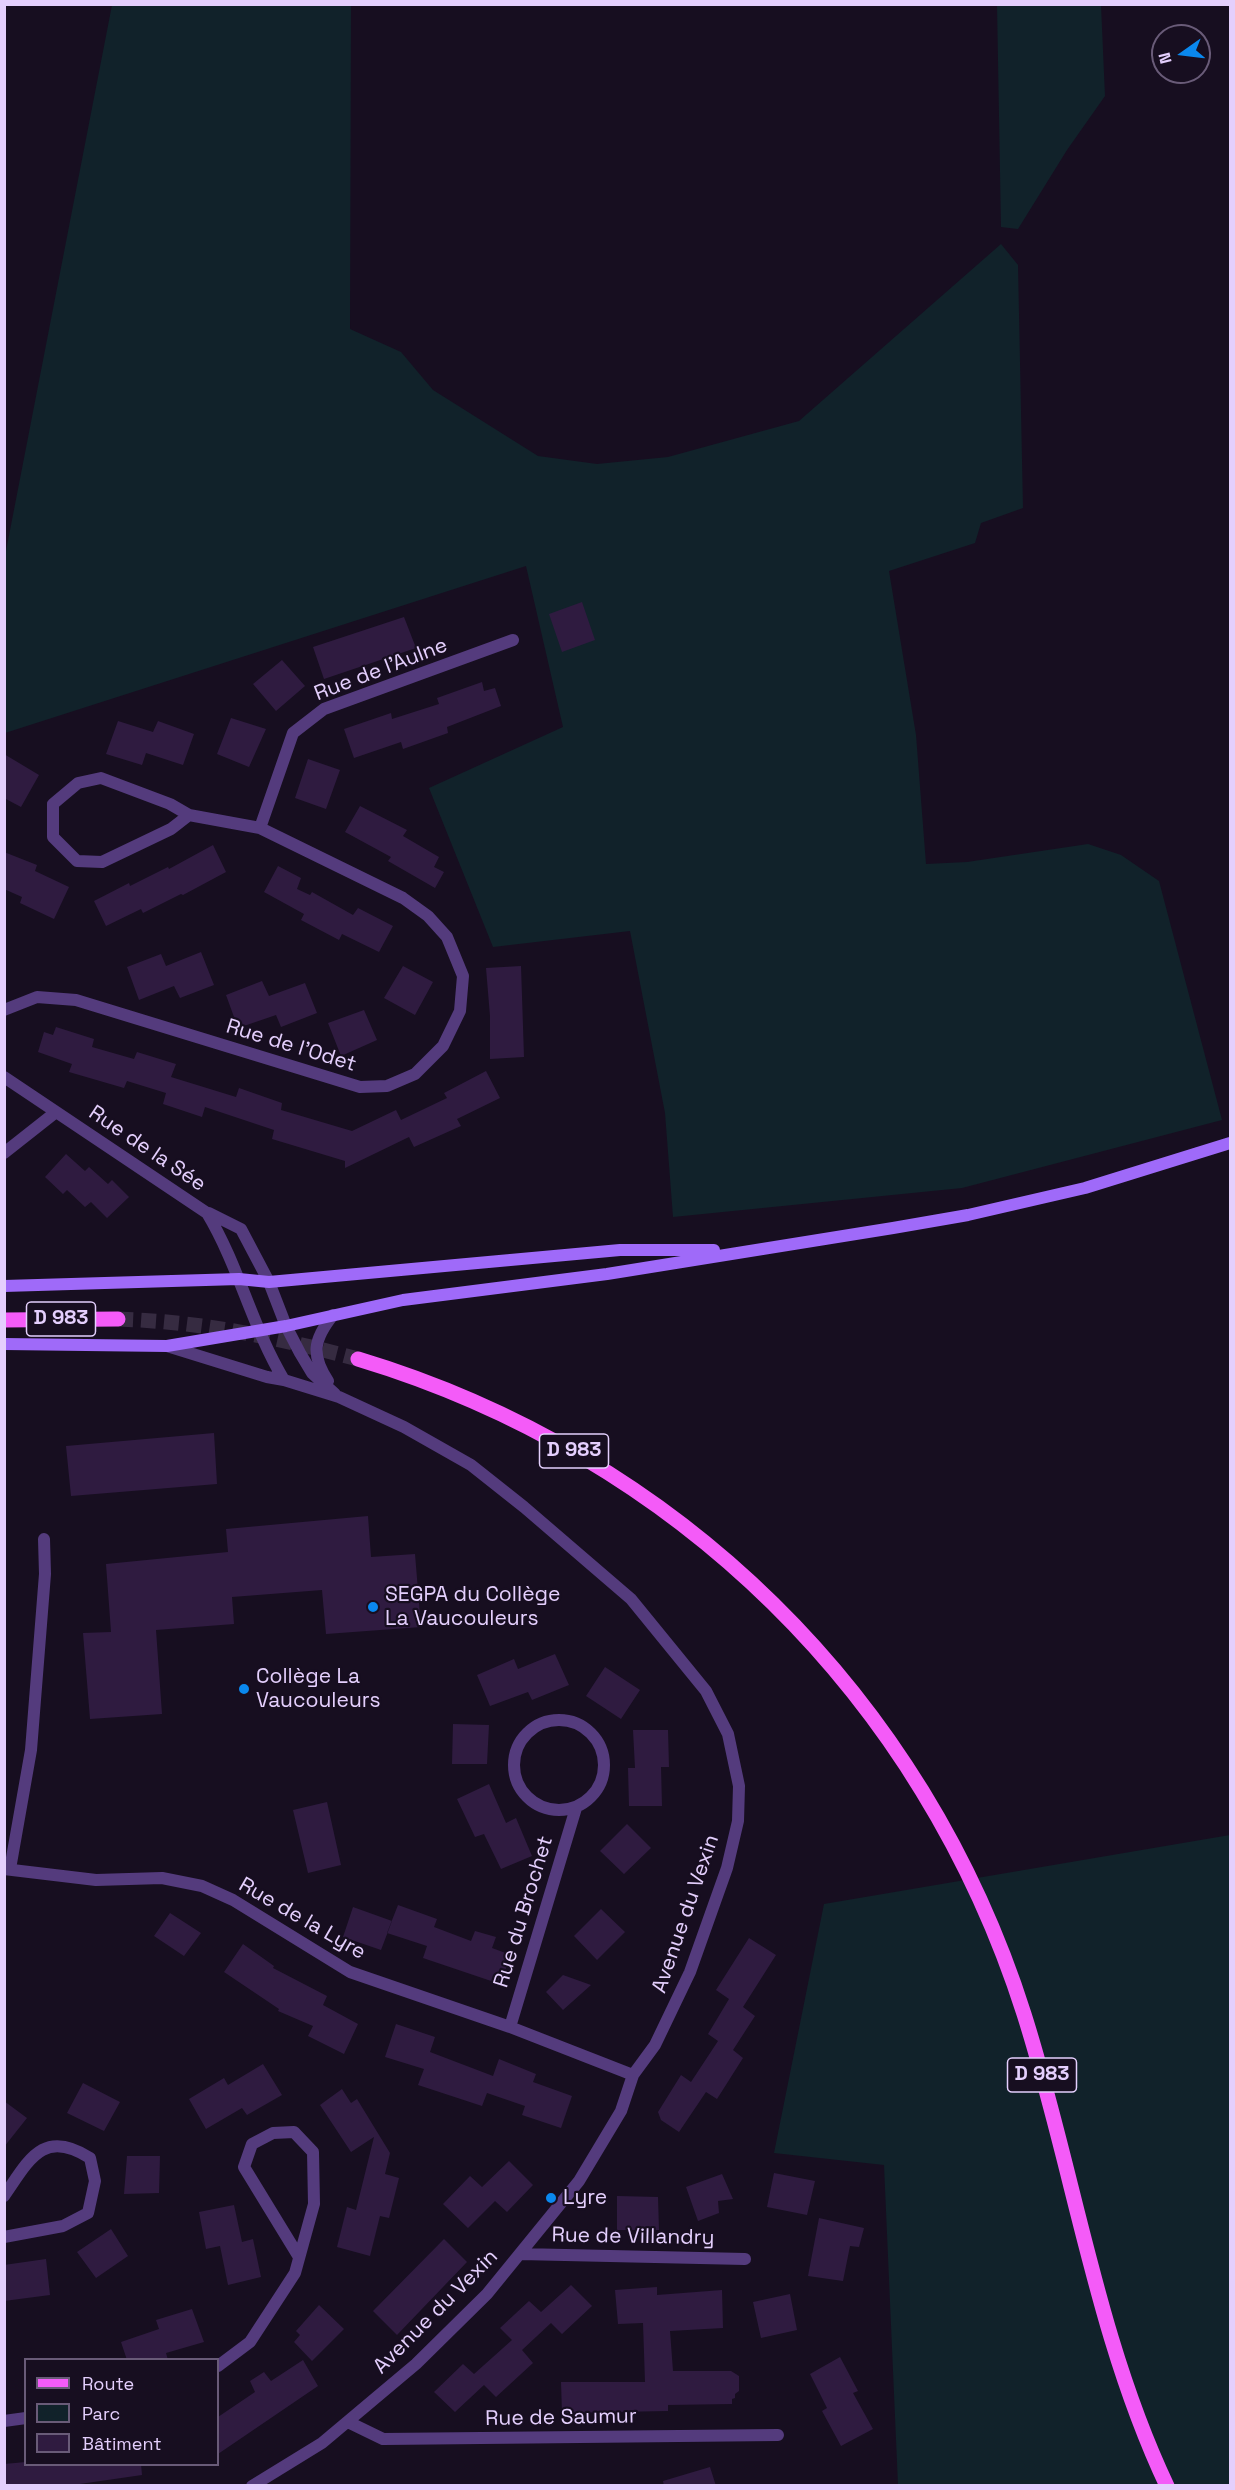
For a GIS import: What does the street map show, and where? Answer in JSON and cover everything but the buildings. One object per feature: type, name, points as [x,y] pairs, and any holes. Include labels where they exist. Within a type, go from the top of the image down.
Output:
[{"type":"main road","points":[[4,1344],[166,1346],[286,1326],[403,1300],[607,1274],[968,1215],[1146,1171],[1230,1143]]},
{"type":"main road","points":[[4,1286],[239,1279],[269,1282],[620,1250],[751,1250]]},
{"type":"main road","name":"D 983","points":[[4,1320],[118,1319]]},
{"type":"main road","name":"D 983","points":[[358,1359],[423,1381],[500,1412],[584,1456],[627,1484],[715,1551],[762,1592],[817,1650],[882,1731],[930,1803],[951,1840],[1001,1950],[1036,2054],[1116,2356],[1167,2486]]},
{"type":"street","name":"Rue de l'Aulne","points":[[260,828],[293,733],[324,709],[513,640]]},
{"type":"street","name":"Rue de l'Odet","points":[[4,1010],[37,997],[76,1000],[360,1088],[387,1086],[415,1074],[443,1046],[460,1011],[463,976],[447,937],[428,916],[403,898],[260,828],[189,815],[170,804],[101,778],[78,783],[53,804],[53,837],[77,861],[102,862],[171,829],[189,815]]},
{"type":"street","name":"Rue de la Sée","points":[[4,1077],[207,1213],[218,1230],[239,1279]]},
{"type":"street","points":[[4,1153],[56,1112]]},
{"type":"street","points":[[207,1213],[241,1228],[269,1282],[286,1326],[312,1373],[339,1397]]},
{"type":"street","points":[[239,1279],[257,1330],[284,1380]]},
{"type":"street","points":[[333,1316],[321,1330],[316,1346],[318,1366],[339,1397]]},
{"type":"street","name":"Avenue du Vexin","points":[[166,1346],[339,1397],[404,1427],[471,1465],[631,1599],[706,1691],[728,1734],[739,1786],[738,1821],[727,1868],[690,1972],[656,2044],[633,2075],[621,2111],[579,2181],[487,2294],[416,2364],[322,2443],[252,2486]]},
{"type":"street","name":"Rue de la Lyre","points":[[44,1539],[45,1574],[31,1750],[7,1869],[96,1880],[162,1878],[202,1886],[239,1904],[350,1972],[510,2027],[633,2075]]},
{"type":"street","name":"Rue du Brochet","points":[[510,2027],[576,1808],[588,1800],[600,1783],[605,1762],[594,1735],[582,1726],[569,1720],[555,1719],[540,1723],[518,1744],[513,1759],[514,1775],[520,1790],[531,1801],[545,1808],[560,1811],[576,1808]]},
{"type":"street","points":[[219,2365],[250,2342],[295,2273],[314,2204],[313,2152],[294,2132],[273,2133],[252,2144],[244,2166],[299,2257]]},
{"type":"street","points":[[4,2196],[29,2160],[47,2146],[72,2146],[90,2158],[95,2181],[88,2213],[63,2226],[4,2237]]},
{"type":"street","name":"Rue de Villandry","points":[[520,2254],[745,2259]]},
{"type":"street","points":[[4,2421],[24,2418]]},
{"type":"street","name":"Rue de Saumur","points":[[348,2422],[383,2439],[778,2434]]},
{"type":"green space","points":[[112,5],[351,5],[350,329],[401,352],[433,390],[538,456],[597,464],[668,457],[799,421],[1001,244],[1018,265],[1023,508],[981,523],[975,543],[889,571],[916,735],[926,864],[967,862],[1088,844],[1121,855],[1159,881],[1222,1120],[962,1188],[673,1217],[665,1113],[630,931],[493,947],[429,788],[563,727],[526,566],[5,733],[5,556]]},
{"type":"green space","points":[[997,5],[1101,5],[1105,96],[1067,150],[1018,229],[1001,227]]},
{"type":"green space","points":[[1230,1835],[1230,2485],[898,2485],[884,2165],[774,2153],[824,1904]]},
{"type":"tunnel","points":[[118,1319],[210,1327],[298,1344],[358,1359]]},
{"type":"place","name":"SEGPA du Collège La Vaucouleurs","points":[[373,1607]]},
{"type":"place","name":"Collège La Vaucouleurs","points":[[244,1689]]},
{"type":"place","name":"Lyre","points":[[551,2198]]}]
